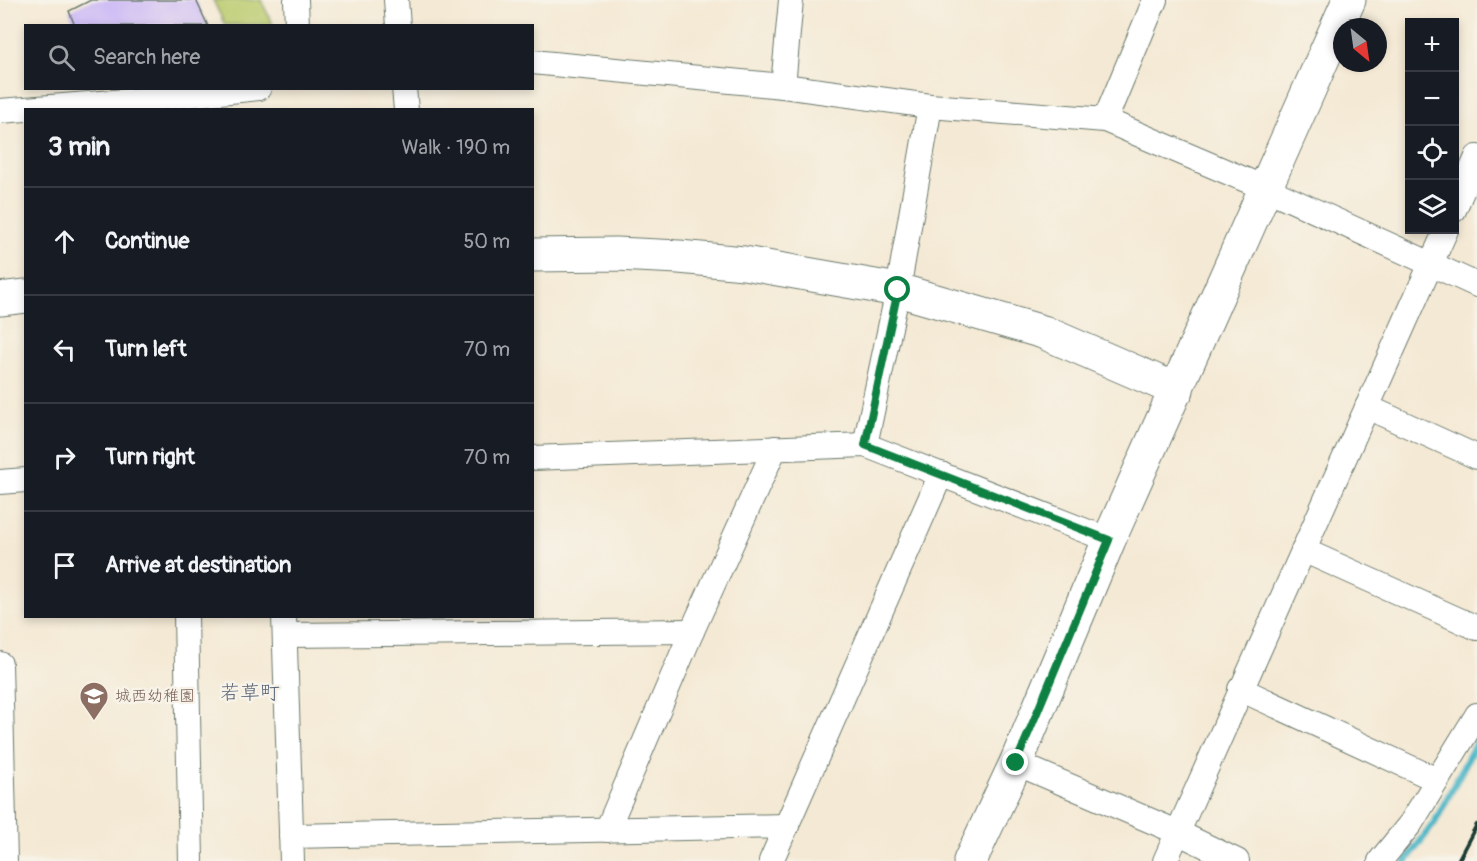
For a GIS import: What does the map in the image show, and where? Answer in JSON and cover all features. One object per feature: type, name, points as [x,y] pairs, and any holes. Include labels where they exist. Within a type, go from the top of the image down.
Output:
[{"type":"street","points":[[296,0],[297,24]]},
{"type":"street","points":[[396,0],[398,24]]},
{"type":"street","points":[[783,86],[791,0]]},
{"type":"street","points":[[1106,120],[1155,0]]},
{"type":"street","points":[[970,861],[1016,763],[1109,540],[1267,189],[1349,0]]},
{"type":"street","points":[[534,62],[783,86],[930,106],[1106,120],[1267,189],[1477,285]]},
{"type":"street","points":[[61,108],[152,104],[246,90]]},
{"type":"street","points":[[404,90],[406,108]]},
{"type":"street","points":[[865,445],[898,290],[930,106]]},
{"type":"street","points":[[0,111],[24,110]]},
{"type":"street","points":[[1459,200],[1477,157]]},
{"type":"street","points":[[1165,861],[1444,234]]},
{"type":"street","points":[[534,255],[616,254],[744,263],[898,290],[1043,332],[1177,390]]},
{"type":"street","points":[[0,299],[24,296]]},
{"type":"street","points":[[1367,407],[1477,457]]},
{"type":"street","points":[[534,458],[865,445],[1109,540]]},
{"type":"street","points":[[608,830],[692,631],[775,448]]},
{"type":"street","points":[[771,861],[941,474]]},
{"type":"street","points":[[0,482],[24,480]]},
{"type":"street","points":[[1303,550],[1477,628]]},
{"type":"street","points":[[186,618],[191,861]]},
{"type":"street","points":[[292,861],[284,626],[692,631]]},
{"type":"street","points":[[0,664],[5,861]]},
{"type":"street","points":[[1240,689],[1437,780]]},
{"type":"street","points":[[1380,861],[1411,823],[1477,715]]},
{"type":"street","points":[[1016,763],[1177,832],[1237,861]]},
{"type":"street","points":[[291,836],[787,826]]},
{"type":"green space","points":[[213,0],[261,0],[273,24],[225,24]]},
{"type":"building","points":[[91,0],[196,0],[207,24],[74,24],[69,11]]},
{"type":"waterway","points":[[1406,861],[1435,822],[1477,741]]},
{"type":"railway","points":[[1458,861],[1477,825]]},
{"type":"place","name":"城西幼稚園","points":[[94,722]]},
{"type":"district","name":"若草町","points":[[250,692]]},
{"type":"route","points":[[898,290],[865,445],[1109,540],[1016,763]]}]
